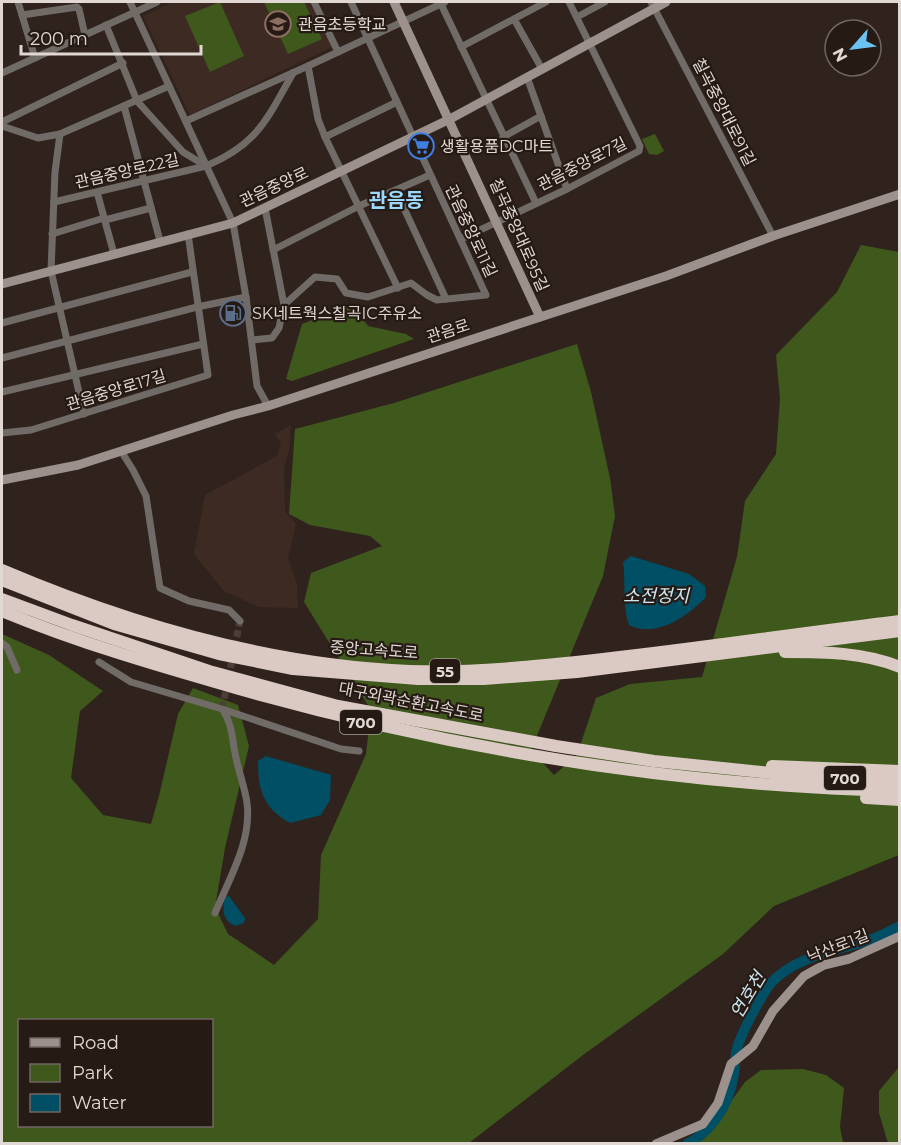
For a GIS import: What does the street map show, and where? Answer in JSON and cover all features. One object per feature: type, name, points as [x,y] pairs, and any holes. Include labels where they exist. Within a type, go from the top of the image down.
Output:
[{"type":"highway","name":"중앙고속도로","points":[[2,570],[118,615],[224,646],[335,665],[410,670],[484,670],[574,662],[900,621]]},
{"type":"highway","name":"중앙고속도로","points":[[2,579],[114,624],[219,654],[293,669],[418,679],[484,679],[577,672],[900,631]]},
{"type":"highway","name":"대구외곽순환고속도로","points":[[2,599],[209,671],[338,706],[556,746],[654,761],[791,775],[900,781]]},
{"type":"highway","name":"대구외곽순환고속도로","points":[[2,611],[147,663],[328,714],[466,744],[684,778],[900,791]]},
{"type":"highway","points":[[739,652],[836,652],[885,661],[900,667]]},
{"type":"highway","points":[[706,766],[810,766],[900,771]]},
{"type":"highway","points":[[684,778],[726,786],[900,800]]},
{"type":"main road","name":"칠곡중앙대로95길","points":[[394,2],[540,317]]},
{"type":"main road","name":"관음중앙로","points":[[2,284],[233,223],[450,119],[590,44],[653,5],[666,2]]},
{"type":"main road","name":"관음로","points":[[2,480],[78,465],[268,406],[666,276],[773,236],[900,195]]},
{"type":"main road","name":"낙산로1길","points":[[656,1143],[703,1124],[718,1103],[731,1064],[753,1046],[773,1011],[804,976],[824,965],[849,959],[900,936]]},
{"type":"street","points":[[18,2],[36,58]]},
{"type":"street","points":[[130,2],[233,223],[258,386],[268,406]]},
{"type":"street","points":[[2,74],[157,2]]},
{"type":"street","points":[[314,2],[338,52]]},
{"type":"street","name":"관음중앙로11길","points":[[284,305],[315,277],[337,279],[346,293],[368,297],[411,283],[437,300],[486,295],[351,2]]},
{"type":"street","points":[[186,121],[442,2],[485,100],[536,203]]},
{"type":"street","points":[[461,47],[546,2]]},
{"type":"street","points":[[569,2],[590,44]]},
{"type":"street","points":[[577,17],[605,2]]},
{"type":"street","name":"칠곡중앙대로91길","points":[[653,5],[773,236]]},
{"type":"street","points":[[22,15],[77,7],[86,35]]},
{"type":"street","points":[[514,19],[542,69]]},
{"type":"street","points":[[106,25],[137,101],[183,152],[206,166]]},
{"type":"street","name":"관음중앙로7길","points":[[461,239],[567,189],[639,151],[640,146],[590,44]]},
{"type":"street","points":[[2,124],[123,63]]},
{"type":"street","points":[[308,66],[318,119],[398,288]]},
{"type":"street","name":"관음중앙로22길","points":[[54,202],[206,166],[230,156],[260,129],[293,73]]},
{"type":"street","points":[[527,77],[567,189]]},
{"type":"street","points":[[2,124],[38,138],[60,134],[169,86]]},
{"type":"street","points":[[326,137],[397,102]]},
{"type":"street","points":[[124,106],[160,242]]},
{"type":"street","points":[[503,137],[541,116]]},
{"type":"street","name":"관음중앙로22길","points":[[60,134],[51,271],[84,414]]},
{"type":"street","name":"관음중앙로11길","points":[[273,250],[359,206],[430,176]]},
{"type":"street","points":[[396,191],[446,299]]},
{"type":"street","points":[[97,192],[114,254]]},
{"type":"street","points":[[52,234],[151,208]]},
{"type":"street","points":[[252,340],[272,338],[279,328],[284,305],[265,208]]},
{"type":"street","name":"관음중앙로17길","points":[[2,433],[31,430],[208,375],[188,234]]},
{"type":"street","points":[[2,322],[192,272]]},
{"type":"street","points":[[2,358],[197,307],[246,297]]},
{"type":"street","name":"관음중앙로17길","points":[[2,392],[203,344]]},
{"type":"street","points":[[121,451],[146,496],[160,588],[189,601],[229,610],[240,621]]},
{"type":"street","points":[[2,643],[7,647],[17,670]]},
{"type":"street","points":[[99,662],[131,682],[222,709],[341,749],[359,751]]},
{"type":"street","points":[[215,913],[244,841],[247,824],[247,803],[237,765],[230,722],[222,709]]},
{"type":"shaded area","points":[[173,2],[309,2],[332,47],[190,115],[143,16]]},
{"type":"shaded area","points":[[291,425],[289,449],[284,468],[285,511],[296,524],[288,558],[297,585],[298,608],[259,607],[224,591],[194,554],[205,495],[277,456],[281,443],[275,434]]},
{"type":"green space","points":[[220,2],[244,56],[210,72],[185,16]]},
{"type":"green space","points":[[264,2],[304,2],[322,39],[288,54]]},
{"type":"green space","points":[[655,134],[664,151],[657,155],[649,154],[642,139]]},
{"type":"green space","points":[[861,245],[899,252],[899,855],[774,906],[723,954],[583,1055],[469,1143],[2,1144],[2,634],[49,655],[103,691],[80,711],[71,778],[103,815],[151,824],[178,714],[193,688],[238,705],[249,746],[225,848],[215,907],[228,934],[274,965],[318,919],[321,855],[366,754],[371,710],[304,602],[311,573],[382,546],[370,536],[310,525],[289,514],[295,429],[394,403],[577,344],[591,392],[610,478],[615,516],[603,576],[531,750],[554,775],[577,755],[596,698],[630,684],[702,677],[737,557],[745,501],[776,454],[780,399],[776,355],[837,292]]},
{"type":"green space","points":[[352,305],[368,326],[406,334],[414,339],[292,381],[286,379],[302,324]]},
{"type":"green space","points":[[899,1067],[899,1143],[888,1143],[879,1113],[879,1091]]},
{"type":"green space","points":[[803,1069],[826,1075],[844,1088],[840,1127],[843,1143],[692,1143],[704,1139],[745,1082],[761,1070]]},
{"type":"water","name":"소전정지","points":[[631,556],[689,574],[705,586],[706,597],[681,618],[660,627],[639,629],[629,625],[623,562]]},
{"type":"water","points":[[266,756],[331,775],[330,800],[321,815],[290,823],[274,811],[264,797],[259,781],[258,761]]},
{"type":"water","points":[[229,896],[245,918],[244,923],[235,926],[225,917],[224,901],[225,897]]},
{"type":"waterway","name":"연호천","points":[[687,1144],[704,1132],[723,1108],[731,1089],[736,1052],[741,1036],[771,983],[782,973],[807,959],[875,938],[900,926]]},
{"type":"tunnel","points":[[222,709],[240,621]]},
{"type":"place","name":"관음초등학교","points":[[278,24]]},
{"type":"place","name":"생활용품DC마트","points":[[421,146]]},
{"type":"place","name":"SK네트웍스칠곡IC주유소","points":[[233,313]]},
{"type":"district","name":"관음동","points":[[396,200]]}]
